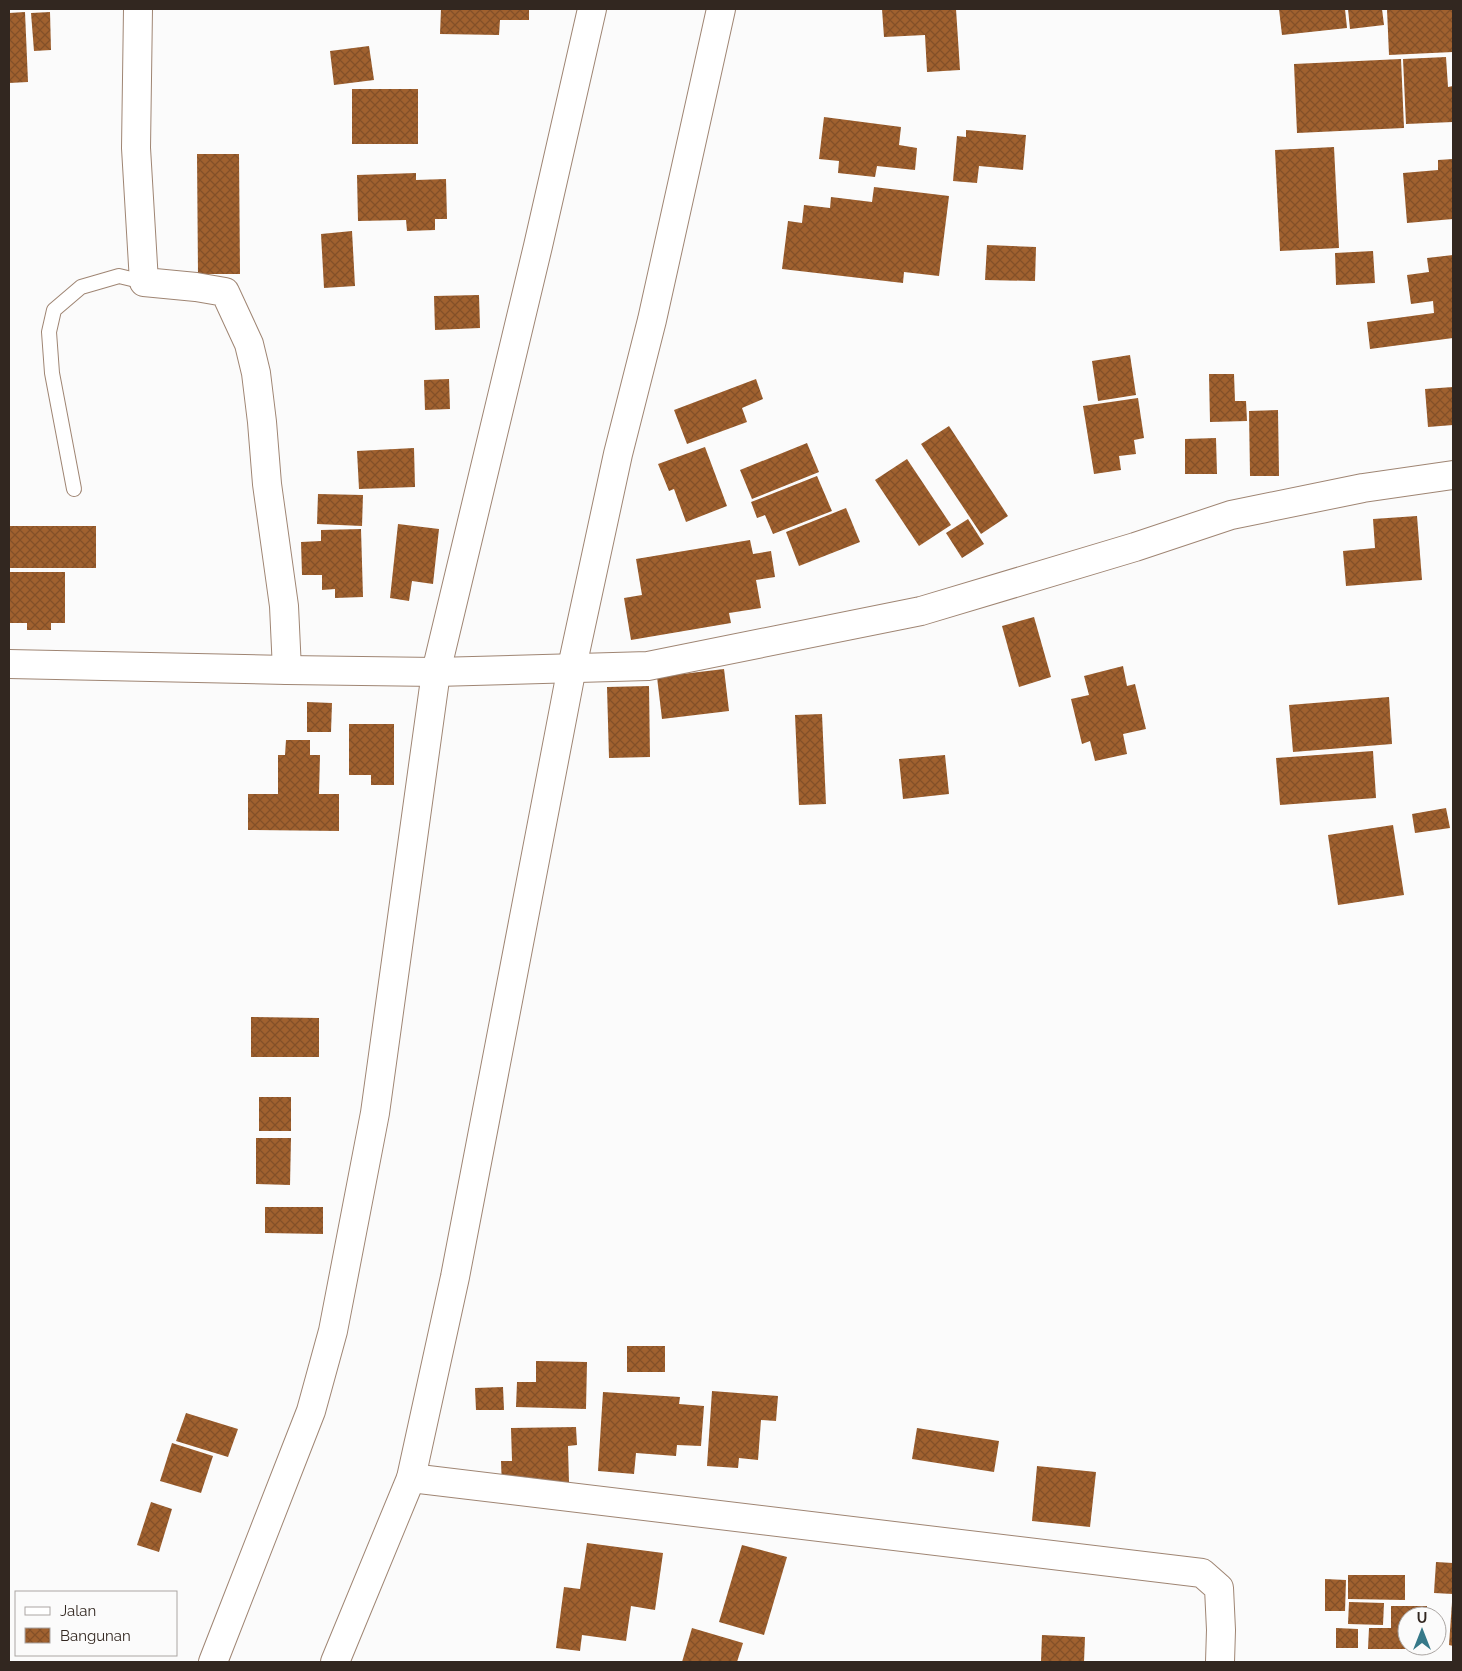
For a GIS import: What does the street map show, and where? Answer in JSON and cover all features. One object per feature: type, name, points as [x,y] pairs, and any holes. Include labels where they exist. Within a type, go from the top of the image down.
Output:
[{"type":"main road","points":[[138,9],[136,148],[144,282],[226,292],[249,344],[256,373],[267,484],[284,606],[287,670]]},
{"type":"main road","points":[[213,1662],[311,1412],[333,1331],[375,1113],[436,672],[538,246],[592,9]]},
{"type":"main road","points":[[335,1662],[411,1478],[455,1276],[572,667],[618,454],[654,311],[721,9]]},
{"type":"main road","points":[[9,664],[436,672],[648,666],[922,611],[1135,547],[1232,515],[1363,488],[1453,475]]},
{"type":"main road","points":[[411,1478],[1202,1572],[1219,1588],[1220,1662]]},
{"type":"lane","points":[[74,489],[52,373],[49,332],[54,310],[81,287],[119,276],[144,282]]},
{"type":"building","points":[[441,9],[529,9],[529,20],[500,20],[499,35],[440,34]]},
{"type":"building","points":[[882,9],[956,9],[960,70],[927,72],[925,35],[884,37]]},
{"type":"building","points":[[1279,9],[1345,9],[1347,28],[1282,35]]},
{"type":"building","points":[[1348,9],[1382,9],[1384,25],[1350,29]]},
{"type":"building","points":[[1387,9],[1452,9],[1453,52],[1389,55]]},
{"type":"building","points":[[25,12],[28,82],[9,83],[9,13]]},
{"type":"building","points":[[50,12],[51,50],[34,51],[31,13]]},
{"type":"building","points":[[369,46],[374,80],[334,85],[330,51]]},
{"type":"building","points":[[1446,57],[1448,87],[1453,86],[1453,122],[1406,124],[1403,59]]},
{"type":"building","points":[[1401,59],[1404,128],[1297,133],[1294,64]]},
{"type":"building","points":[[352,89],[418,89],[418,144],[352,144]]},
{"type":"building","points":[[824,117],[901,127],[899,145],[917,148],[915,170],[877,166],[875,177],[838,173],[839,161],[819,159]]},
{"type":"building","points":[[966,130],[1026,135],[1023,170],[979,166],[977,183],[953,181],[957,136],[966,137]]},
{"type":"building","points":[[1334,147],[1339,248],[1280,251],[1275,150]]},
{"type":"building","points":[[197,154],[239,154],[240,274],[198,274]]},
{"type":"building","points":[[1453,159],[1453,219],[1407,223],[1403,173],[1438,170],[1438,160]]},
{"type":"building","points":[[416,173],[416,180],[446,179],[447,219],[435,219],[435,230],[407,231],[406,220],[358,221],[357,175]]},
{"type":"building","points":[[874,187],[949,196],[939,276],[904,272],[903,283],[782,269],[788,221],[802,223],[804,205],[830,208],[831,197],[872,202]]},
{"type":"building","points":[[352,231],[355,286],[324,288],[321,234]]},
{"type":"building","points":[[987,245],[1036,247],[1035,281],[985,280]]},
{"type":"building","points":[[1373,251],[1375,283],[1336,285],[1335,253]]},
{"type":"building","points":[[1453,255],[1453,338],[1370,349],[1367,322],[1434,313],[1433,301],[1411,304],[1407,275],[1429,272],[1427,258]]},
{"type":"building","points":[[479,295],[480,328],[435,330],[434,296]]},
{"type":"building","points":[[1130,355],[1136,395],[1098,401],[1092,361]]},
{"type":"building","points":[[1209,374],[1234,374],[1235,401],[1246,401],[1247,421],[1210,422]]},
{"type":"building","points":[[449,379],[450,409],[425,410],[424,380]]},
{"type":"building","points":[[756,379],[763,399],[742,408],[747,422],[687,444],[674,410]]},
{"type":"building","points":[[1453,387],[1453,425],[1428,427],[1425,389]]},
{"type":"building","points":[[1138,398],[1144,438],[1134,440],[1136,454],[1119,456],[1121,470],[1094,474],[1083,406]]},
{"type":"building","points":[[1278,410],[1279,476],[1250,476],[1249,411]]},
{"type":"building","points":[[949,426],[1008,516],[981,534],[921,444]]},
{"type":"building","points":[[1216,438],[1217,474],[1185,474],[1185,439]]},
{"type":"building","points":[[807,443],[819,472],[752,499],[740,470]]},
{"type":"building","points":[[705,447],[727,506],[686,522],[674,489],[669,491],[658,464]]},
{"type":"building","points":[[414,448],[415,487],[359,489],[357,451]]},
{"type":"building","points":[[907,459],[951,525],[919,546],[875,480]]},
{"type":"building","points":[[817,476],[832,511],[773,534],[765,515],[757,518],[751,502]]},
{"type":"building","points":[[318,494],[363,495],[362,526],[317,524]]},
{"type":"building","points":[[846,508],[860,542],[799,566],[786,532]]},
{"type":"building","points":[[1417,516],[1422,580],[1346,586],[1343,551],[1375,548],[1373,519]]},
{"type":"building","points":[[968,519],[984,544],[962,558],[946,533]]},
{"type":"building","points":[[398,524],[439,529],[433,584],[412,581],[409,601],[390,598]]},
{"type":"building","points":[[9,526],[96,526],[96,568],[9,568]]},
{"type":"building","points":[[361,529],[363,597],[335,598],[335,589],[322,590],[322,575],[302,575],[301,542],[321,541],[321,530]]},
{"type":"building","points":[[750,540],[753,554],[771,551],[775,577],[756,580],[761,608],[729,613],[731,623],[631,640],[624,598],[642,595],[636,559]]},
{"type":"building","points":[[9,572],[65,572],[65,623],[51,623],[51,630],[27,630],[27,623],[9,623]]},
{"type":"building","points":[[1034,617],[1051,677],[1019,687],[1002,626]]},
{"type":"building","points":[[1123,666],[1127,686],[1135,684],[1146,729],[1123,734],[1127,754],[1095,761],[1090,741],[1082,744],[1071,699],[1089,695],[1084,676]]},
{"type":"building","points":[[724,669],[729,711],[662,719],[657,677]]},
{"type":"building","points":[[649,686],[650,757],[609,758],[607,687]]},
{"type":"building","points":[[1389,697],[1392,744],[1293,752],[1289,705]]},
{"type":"building","points":[[307,702],[332,703],[331,732],[307,732]]},
{"type":"building","points":[[822,714],[826,804],[799,805],[795,715]]},
{"type":"building","points":[[349,724],[394,724],[394,785],[371,785],[371,775],[349,775]]},
{"type":"building","points":[[286,740],[310,740],[310,755],[320,755],[319,794],[339,794],[339,831],[248,830],[248,794],[278,794],[278,755],[285,755]]},
{"type":"building","points":[[1373,751],[1376,798],[1280,805],[1276,758]]},
{"type":"building","points":[[945,755],[949,794],[903,799],[899,759]]},
{"type":"building","points":[[1446,808],[1450,828],[1415,833],[1412,814]]},
{"type":"building","points":[[1393,825],[1404,895],[1338,905],[1328,835]]},
{"type":"building","points":[[251,1017],[319,1018],[319,1057],[251,1057]]},
{"type":"building","points":[[259,1097],[291,1097],[291,1131],[259,1131]]},
{"type":"building","points":[[256,1138],[291,1138],[290,1185],[256,1184]]},
{"type":"building","points":[[265,1207],[323,1207],[323,1234],[265,1233]]},
{"type":"building","points":[[627,1346],[665,1346],[665,1372],[627,1372]]},
{"type":"building","points":[[536,1361],[587,1362],[586,1409],[516,1407],[517,1382],[536,1382]]},
{"type":"building","points":[[503,1387],[504,1410],[476,1410],[475,1388]]},
{"type":"building","points":[[712,1391],[778,1396],[776,1421],[761,1420],[758,1460],[739,1458],[738,1468],[707,1466]]},
{"type":"building","points":[[603,1392],[680,1397],[679,1404],[704,1406],[701,1446],[677,1445],[676,1456],[636,1453],[634,1474],[598,1471]]},
{"type":"building","points":[[186,1413],[238,1429],[228,1457],[176,1441]]},
{"type":"building","points":[[576,1427],[577,1445],[568,1446],[569,1483],[519,1484],[502,1488],[501,1461],[512,1461],[511,1428]]},
{"type":"building","points":[[917,1428],[999,1441],[994,1472],[912,1459]]},
{"type":"building","points":[[172,1443],[213,1456],[201,1493],[160,1481]]},
{"type":"building","points":[[1037,1466],[1096,1472],[1090,1527],[1032,1521]]},
{"type":"building","points":[[151,1502],[172,1509],[159,1552],[137,1545]]},
{"type":"building","points":[[587,1543],[663,1553],[655,1610],[631,1606],[626,1641],[582,1635],[580,1651],[556,1648],[564,1587],[580,1589]]},
{"type":"building","points":[[742,1545],[787,1557],[764,1635],[719,1622]]},
{"type":"building","points":[[1436,1562],[1453,1563],[1453,1594],[1434,1593]]},
{"type":"building","points":[[1348,1575],[1405,1575],[1405,1600],[1348,1599]]},
{"type":"building","points":[[1325,1579],[1346,1580],[1345,1611],[1325,1611]]},
{"type":"building","points":[[1349,1602],[1384,1603],[1383,1625],[1348,1624]]},
{"type":"building","points":[[1453,1602],[1453,1646],[1449,1645]]},
{"type":"building","points":[[1391,1606],[1397,1606],[1397,1649],[1368,1649],[1369,1628],[1391,1628]]},
{"type":"building","points":[[692,1628],[743,1643],[737,1662],[682,1662]]},
{"type":"building","points":[[1336,1628],[1358,1629],[1358,1648],[1336,1648]]},
{"type":"building","points":[[1042,1635],[1085,1637],[1084,1662],[1041,1662]]}]
